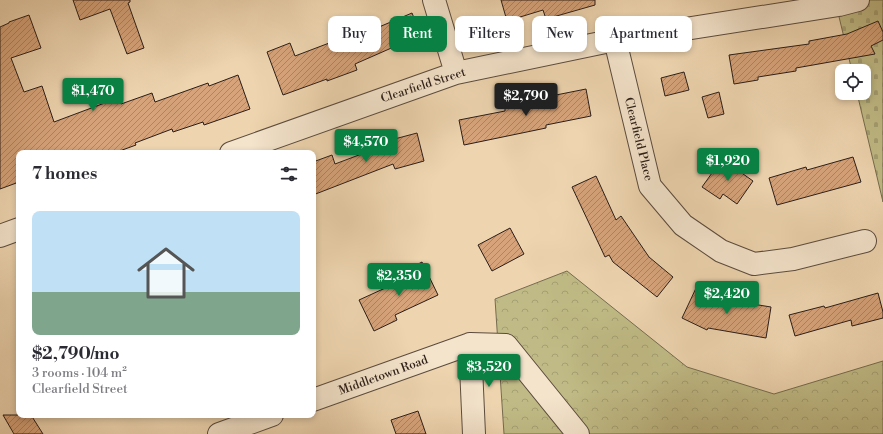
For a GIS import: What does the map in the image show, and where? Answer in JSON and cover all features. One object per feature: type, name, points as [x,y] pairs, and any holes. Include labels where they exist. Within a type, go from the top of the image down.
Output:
[{"type":"street","points":[[434,0],[456,72]]},
{"type":"street","name":"Clearfield Street","points":[[692,28],[839,5],[858,0]]},
{"type":"street","name":"Clearfield Street","points":[[239,150],[456,72],[595,44]]},
{"type":"street","name":"Clearfield Place","points":[[618,52],[650,186],[683,225],[721,251],[754,264],[793,259],[865,241]]},
{"type":"street","points":[[0,236],[16,230]]},
{"type":"street","points":[[470,344],[474,434]]},
{"type":"street","name":"Middletown Road","points":[[316,399],[470,344],[506,345],[578,434]]},
{"type":"street","points":[[219,434],[264,418]]},
{"type":"green space","points":[[835,0],[883,0],[883,202],[859,100],[871,100],[871,64],[850,64]]},
{"type":"green space","points":[[567,271],[687,367],[774,394],[883,361],[883,434],[504,434],[495,299]]},
{"type":"building","points":[[73,0],[130,0],[128,3],[144,48],[127,54],[110,9],[80,20]]},
{"type":"building","points":[[501,0],[595,0],[595,5],[556,16],[545,16],[543,10],[523,16],[506,16]]},
{"type":"building","points":[[412,13],[413,16],[405,16]]},
{"type":"building","points":[[29,15],[41,48],[11,58],[24,92],[42,86],[54,122],[118,98],[121,104],[152,93],[155,102],[208,83],[209,86],[238,75],[250,109],[204,125],[203,122],[173,132],[172,129],[135,143],[136,145],[122,150],[16,150],[16,183],[0,189],[0,27]]},
{"type":"building","points":[[878,21],[883,32],[883,40],[871,46],[875,54],[796,68],[796,71],[758,77],[758,80],[734,84],[729,55],[809,44],[809,41],[847,34]]},
{"type":"building","points":[[389,23],[389,49],[355,64],[357,70],[283,95],[267,52],[290,43],[295,56],[328,43],[328,52],[381,52],[381,26]]},
{"type":"building","points":[[684,72],[689,90],[665,96],[661,78]]},
{"type":"building","points":[[586,89],[591,116],[546,125],[546,128],[464,145],[459,120],[505,111],[505,108]]},
{"type":"building","points":[[719,92],[724,114],[708,118],[702,97]]},
{"type":"building","points":[[417,133],[424,161],[395,169],[393,164],[316,194],[316,161],[332,155],[335,164],[388,144],[387,141]]},
{"type":"building","points":[[853,157],[861,182],[777,205],[769,178],[806,167],[807,170]]},
{"type":"building","points":[[722,159],[753,181],[737,204],[723,194],[720,199],[702,187]]},
{"type":"building","points":[[596,176],[616,220],[621,216],[649,257],[673,277],[657,297],[613,262],[609,255],[605,257],[572,187]]},
{"type":"building","points":[[510,228],[524,254],[492,271],[478,245]]},
{"type":"building","points":[[422,262],[438,295],[395,315],[397,320],[374,331],[359,300],[394,284],[391,278]]},
{"type":"building","points":[[697,286],[721,299],[771,307],[766,338],[708,328],[707,330],[682,318]]},
{"type":"building","points":[[878,293],[883,318],[852,326],[851,320],[795,336],[789,315],[824,306],[825,308]]},
{"type":"building","points":[[418,411],[426,434],[396,434],[391,420]]},
{"type":"building","points":[[3,415],[16,415],[16,418],[33,418],[43,434],[14,434]]}]
